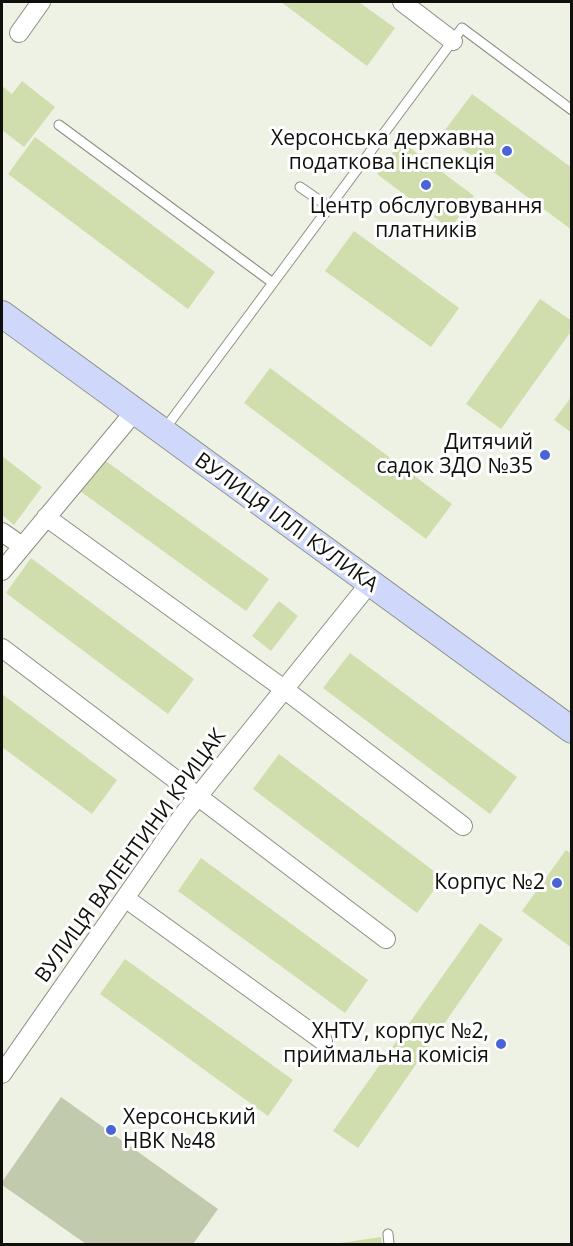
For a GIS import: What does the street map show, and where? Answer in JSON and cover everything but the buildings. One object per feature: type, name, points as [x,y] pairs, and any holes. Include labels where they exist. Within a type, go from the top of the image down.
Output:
[{"type":"street","points":[[19,33],[41,2]]},
{"type":"street","points":[[402,2],[453,40]]},
{"type":"street","name":"ВУЛИЦЯ ІЛЛІ КУЛИКА","points":[[2,314],[572,730]]},
{"type":"street","points":[[2,571],[135,411]]},
{"type":"street","points":[[46,517],[284,689],[463,826]]},
{"type":"street","points":[[2,531],[22,546]]},
{"type":"street","name":"ВУЛИЦЯ ВАЛЕНТИНИ КРИЦАК","points":[[2,1074],[198,796],[369,584]]},
{"type":"street","points":[[2,648],[386,939]]},
{"type":"street","points":[[124,898],[323,1041]]},
{"type":"lane","points":[[163,432],[462,28],[572,110]]},
{"type":"lane","points":[[59,125],[273,283]]},
{"type":"lane","points":[[300,187],[329,207]]},
{"type":"lane","points":[[387,1234],[389,1245]]},
{"type":"green space","points":[[61,1097],[218,1209],[193,1244],[86,1244],[2,1185]]},
{"type":"place","name":"Херсонська державна податкова інспекція","points":[[507,151]]},
{"type":"place","name":"Центр обслуговування платників","points":[[426,185]]},
{"type":"place","name":"Дитячий садок ЗДО №35","points":[[545,455]]},
{"type":"place","name":"Корпус №2","points":[[557,883]]},
{"type":"place","name":"ХНТУ, корпус №2, приймальна комісія","points":[[501,1044]]},
{"type":"place","name":"Херсонський НВК №48","points":[[111,1130]]}]
